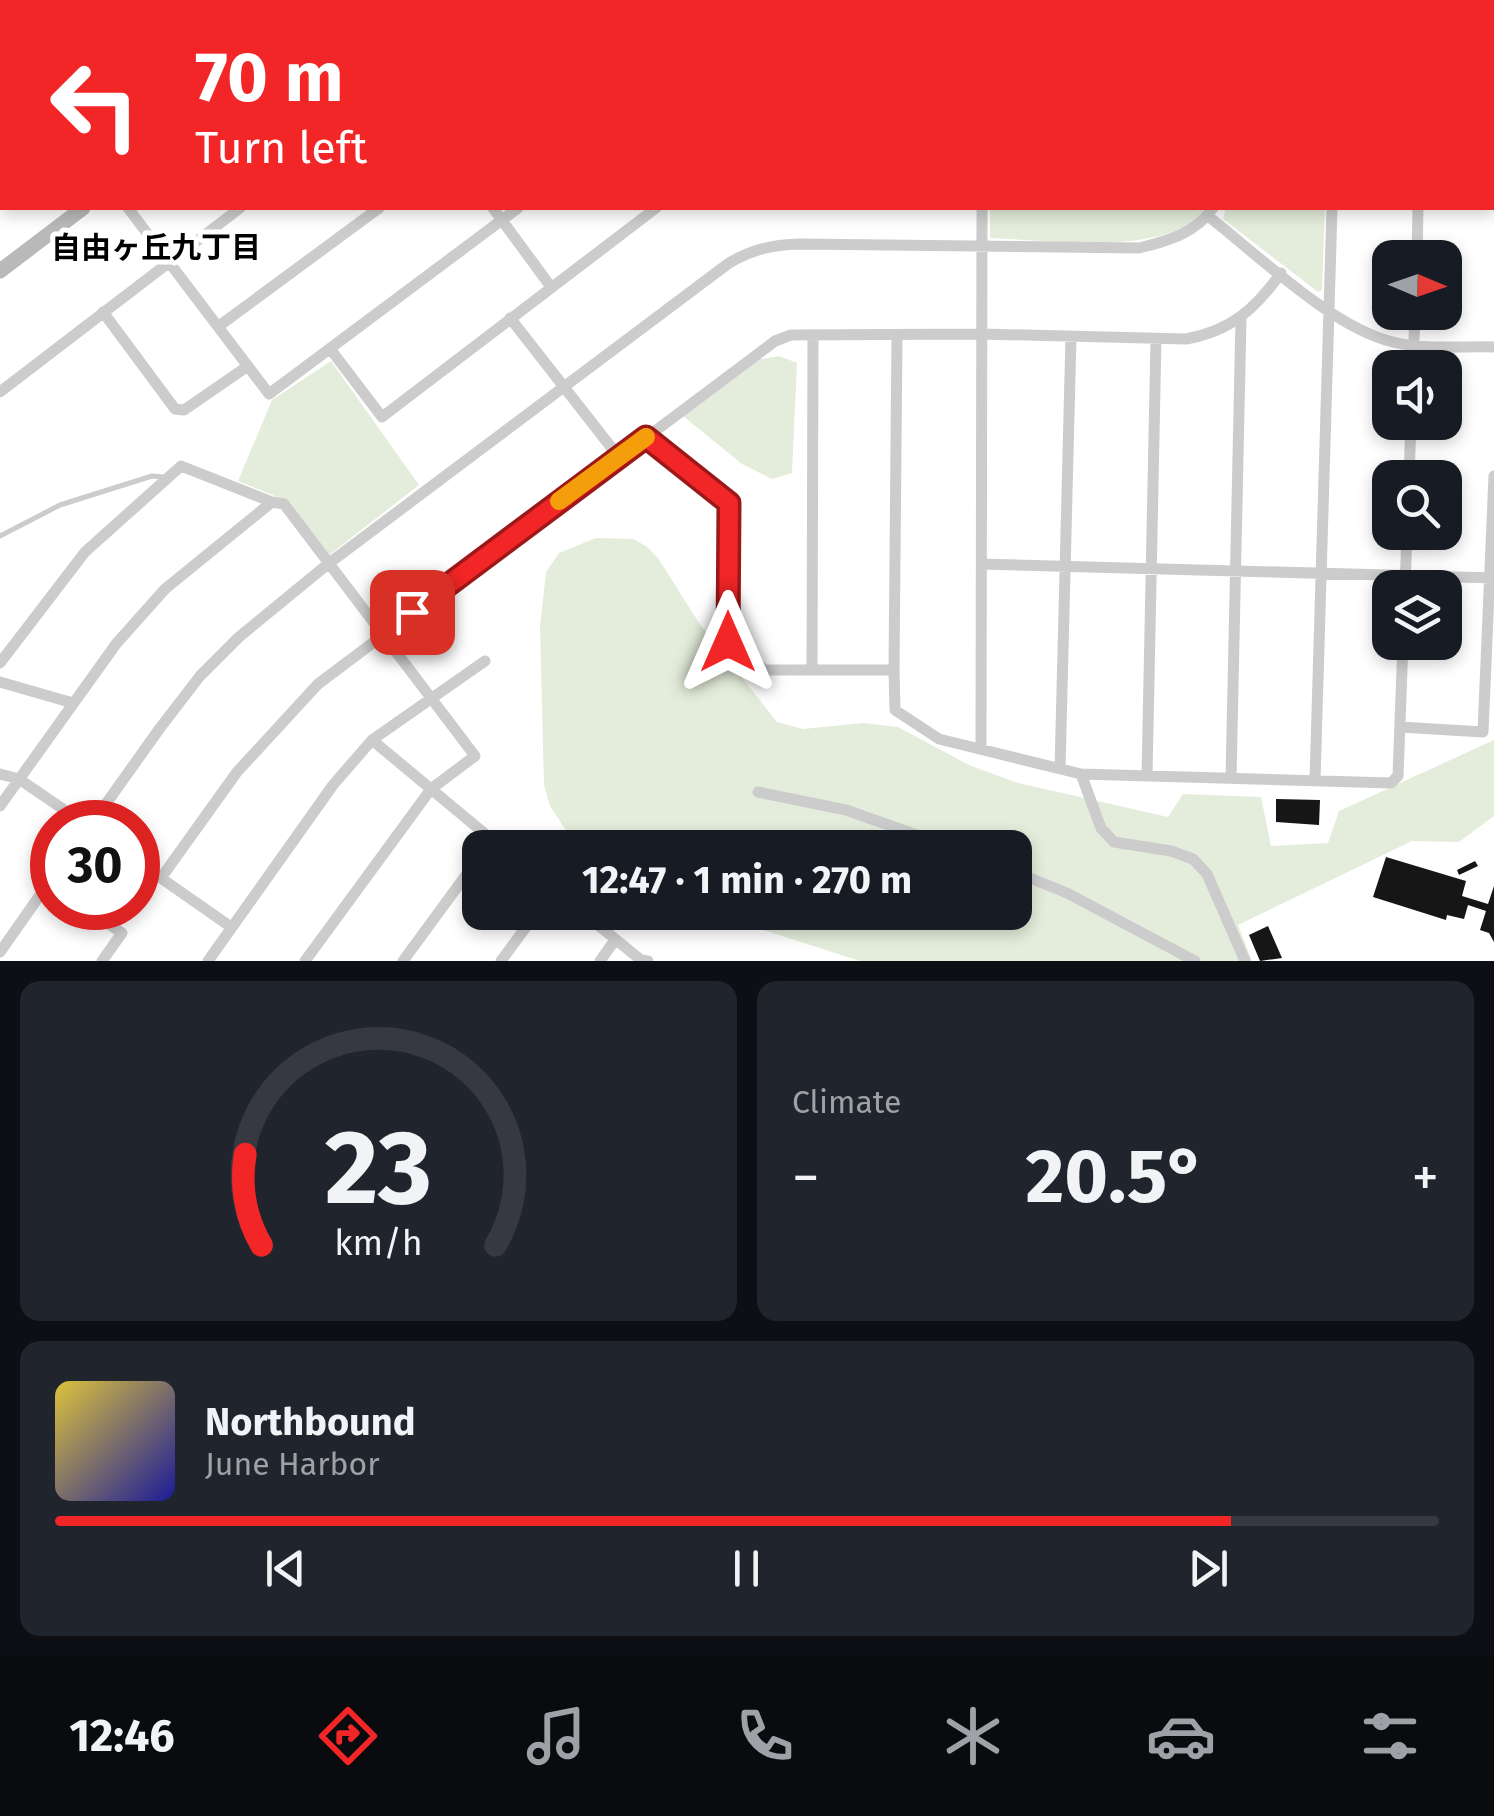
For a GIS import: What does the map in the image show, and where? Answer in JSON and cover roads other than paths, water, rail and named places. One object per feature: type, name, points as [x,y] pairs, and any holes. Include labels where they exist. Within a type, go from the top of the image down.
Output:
[{"type":"street","points":[[0,272],[80,210]]},
{"type":"street","points":[[130,210],[269,394],[515,210]]},
{"type":"street","points":[[0,392],[237,210]]},
{"type":"street","points":[[219,326],[376,210]]},
{"type":"street","points":[[494,210],[551,287]]},
{"type":"street","points":[[330,350],[382,416],[653,210]]},
{"type":"street","points":[[981,748],[982,210]]},
{"type":"street","points":[[1315,780],[1332,210]]},
{"type":"street","points":[[1417,240],[1418,210]]},
{"type":"street","points":[[109,800],[200,676],[240,636],[328,564],[750,250],[786,244],[1139,248],[1188,231],[1210,212],[1328,310],[1365,333],[1396,343],[1494,347]]},
{"type":"street","points":[[231,927],[160,878],[237,772],[279,723],[318,684],[775,341],[791,335],[981,334],[1156,339],[1204,336],[1241,320],[1281,273]]},
{"type":"street","points":[[103,312],[175,409],[184,410],[248,366]]},
{"type":"street","points":[[510,318],[618,456]]},
{"type":"street","points":[[1232,778],[1241,320]]},
{"type":"street","points":[[1414,330],[1414,350]]},
{"type":"street","points":[[812,670],[813,335]]},
{"type":"street","points":[[897,335],[895,710],[939,738],[1081,774],[1390,782],[1398,776],[1402,660]]},
{"type":"street","points":[[1060,770],[1071,336]]},
{"type":"street","points":[[1147,776],[1156,339]]},
{"type":"street","points":[[646,437],[729,503],[728,642],[764,670],[894,670]]},
{"type":"street","points":[[0,663],[84,552],[181,466],[284,504],[476,756],[431,789],[305,961]]},
{"type":"street","points":[[1400,727],[1484,732],[1494,476]]},
{"type":"street","points":[[0,806],[116,644],[165,589],[272,502]]},
{"type":"street","points":[[982,564],[1372,579]]},
{"type":"street","points":[[1462,579],[1491,578]]},
{"type":"street","points":[[208,961],[332,785],[372,740],[486,661]]},
{"type":"street","points":[[0,682],[74,703]]},
{"type":"street","points":[[372,740],[477,830]]},
{"type":"street","points":[[0,774],[18,779],[49,800]]},
{"type":"street","points":[[1081,774],[1101,828],[1114,842],[1171,851],[1192,859],[1207,874],[1245,961]]},
{"type":"street","points":[[758,792],[846,810],[903,830]]},
{"type":"street","points":[[1032,879],[1067,893],[1194,961]]},
{"type":"street","points":[[404,961],[462,881]]},
{"type":"street","points":[[0,952],[30,910]]},
{"type":"street","points":[[102,961],[122,933],[118,930]]},
{"type":"street","points":[[502,961],[524,930]]},
{"type":"street","points":[[604,930],[641,960],[648,961]]},
{"type":"street","points":[[600,961],[616,940]]},
{"type":"lane","points":[[0,536],[60,505],[152,476],[164,478]]},
{"type":"district","name":"自由ヶ丘九丁目","points":[[156,248]]}]
